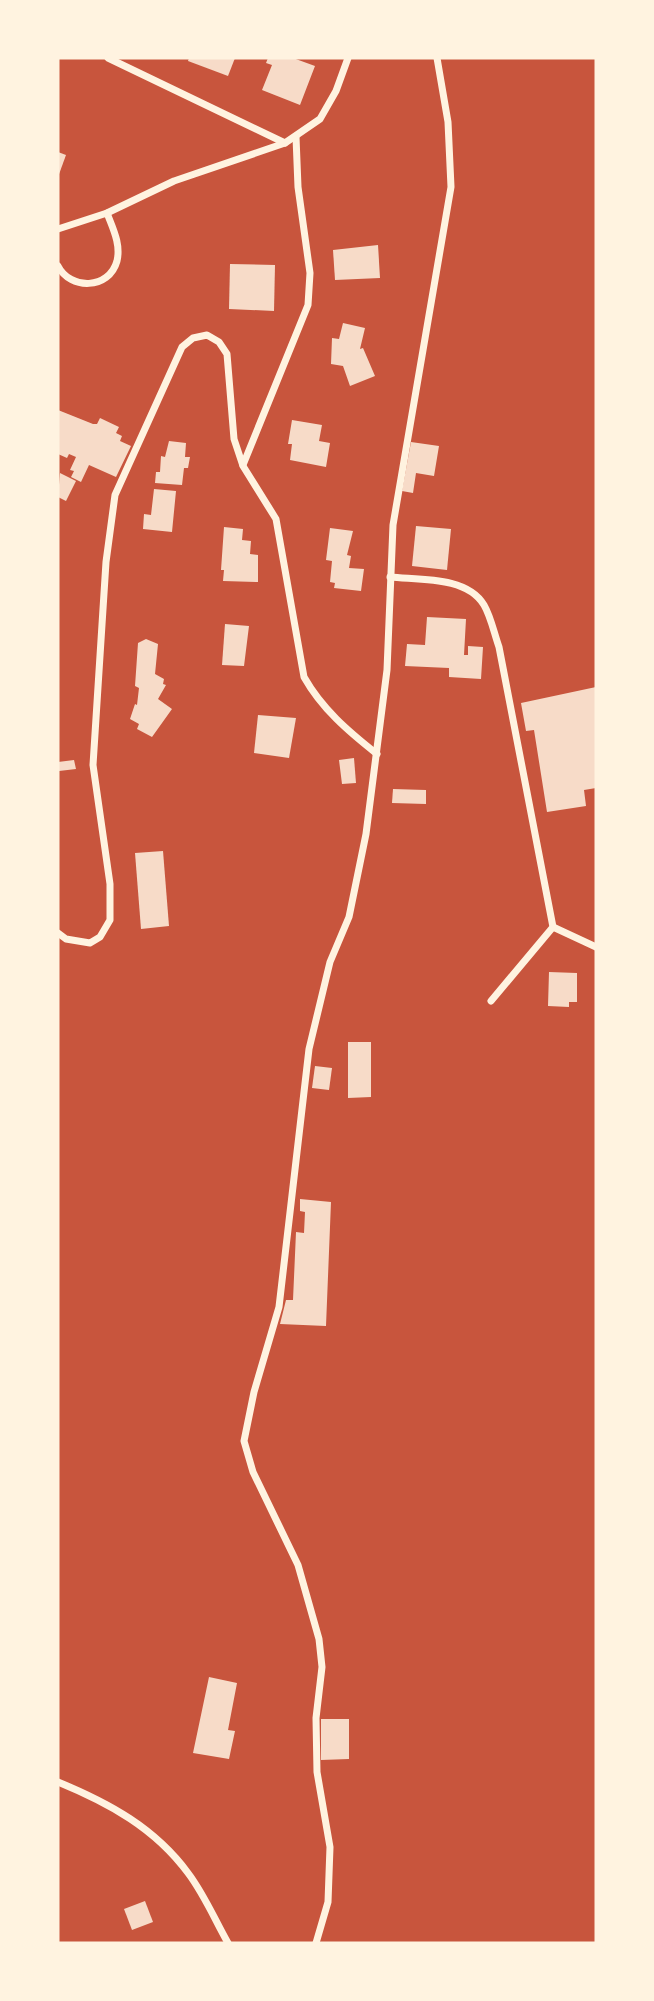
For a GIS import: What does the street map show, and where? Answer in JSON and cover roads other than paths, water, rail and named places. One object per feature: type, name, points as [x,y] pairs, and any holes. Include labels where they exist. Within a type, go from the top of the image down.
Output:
[{"type":"street","points":[[108,58],[285,143]]},
{"type":"street","points":[[58,229],[107,213],[174,181],[296,137],[320,119],[336,91],[348,58]]},
{"type":"street","points":[[316,1943],[328,1902],[330,1847],[317,1772],[316,1718],[322,1667],[319,1639],[298,1565],[253,1472],[244,1441],[254,1392],[279,1307],[309,1049],[330,962],[349,917],[366,834],[387,670],[390,577],[401,465],[451,187],[448,122],[437,58]]},
{"type":"street","points":[[243,466],[308,305],[310,273],[298,187],[296,137]]},
{"type":"street","points":[[58,266],[62,275],[73,282],[89,284],[98,282],[110,272],[116,263],[118,241],[107,213]]},
{"type":"street","points":[[58,933],[66,939],[90,943],[100,937],[110,920],[110,884],[93,765],[106,562],[115,495],[182,346],[193,338],[207,335],[219,342],[227,354],[234,439],[243,466],[276,519],[304,677],[315,697],[344,727],[377,754]]},
{"type":"street","points":[[390,577],[456,584],[471,592],[483,604],[499,647],[553,927]]},
{"type":"street","points":[[553,927],[596,947]]},
{"type":"street","points":[[491,1001],[553,927]]},
{"type":"street","points":[[58,1782],[114,1807],[163,1842],[190,1875],[228,1943]]}]
